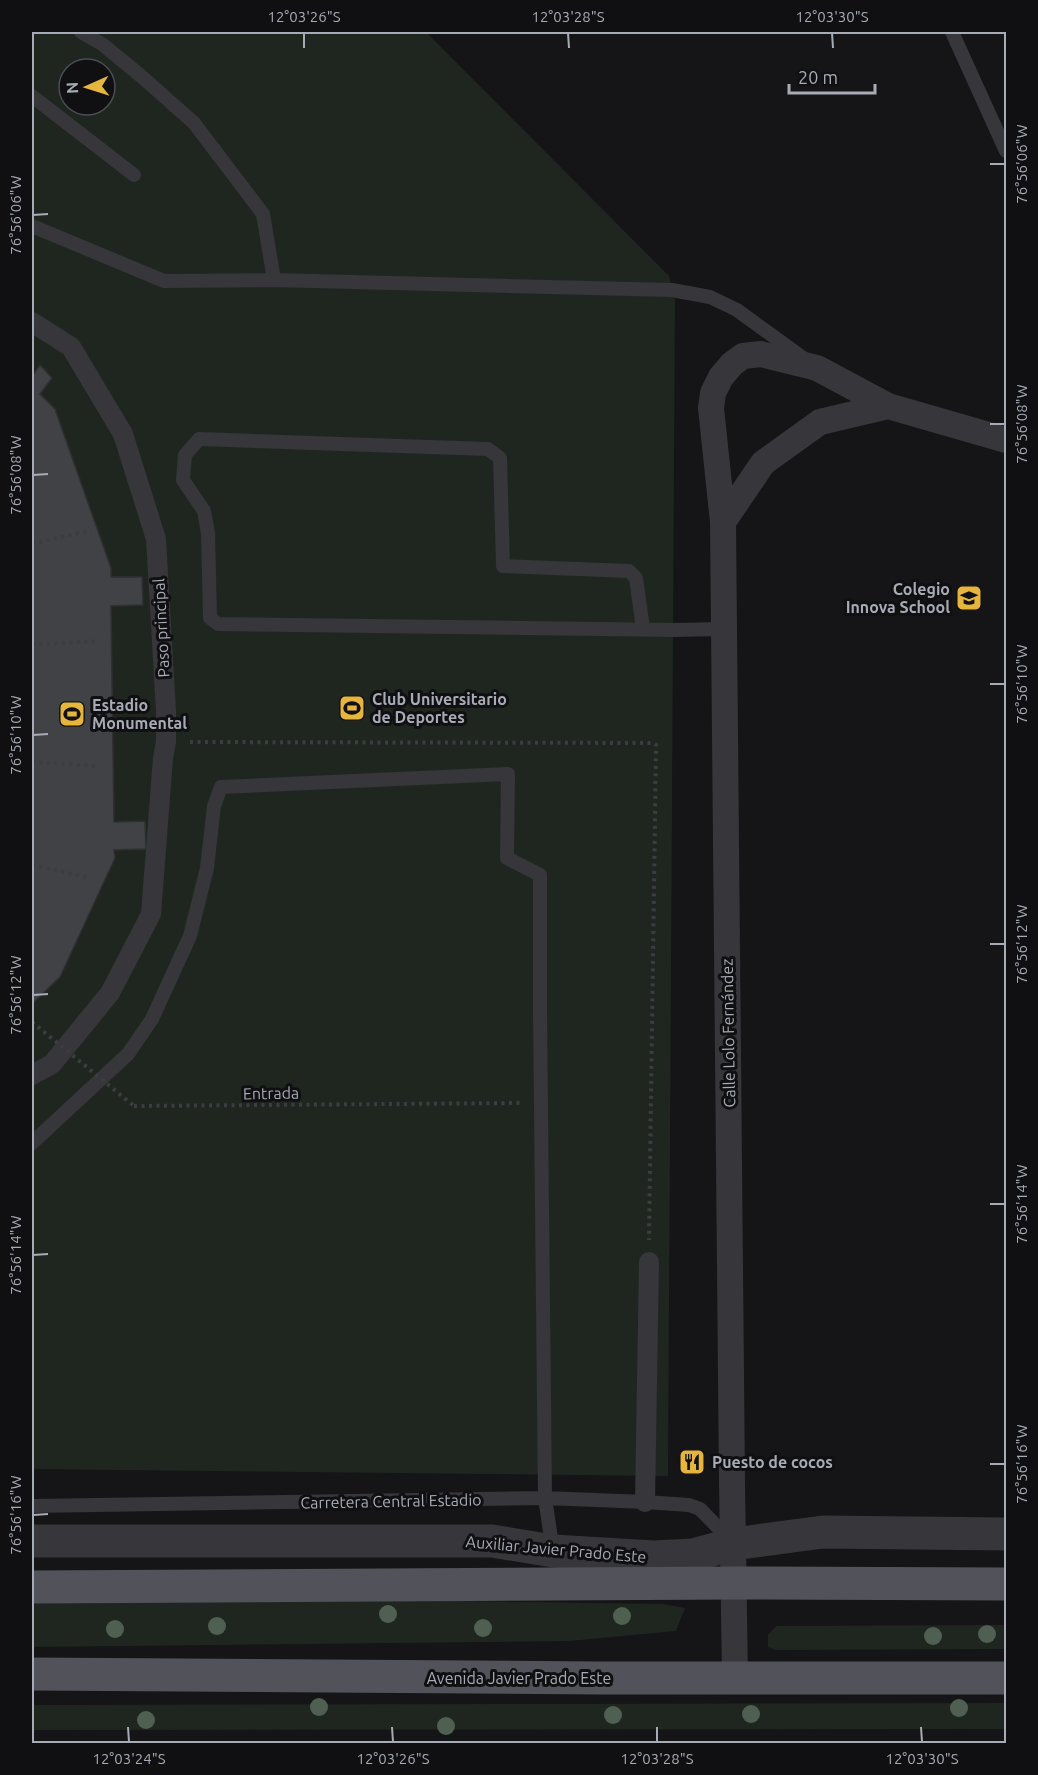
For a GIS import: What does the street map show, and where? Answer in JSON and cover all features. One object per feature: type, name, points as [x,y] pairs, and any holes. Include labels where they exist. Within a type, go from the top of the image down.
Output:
[{"type":"main road","points":[[32,1587],[735,1583],[1006,1584]]},
{"type":"main road","name":"Avenida Javier Prado Este","points":[[32,1674],[1006,1678]]},
{"type":"street","name":"Paso principal","points":[[32,322],[71,347],[123,434],[156,538],[166,711],[166,742],[151,914],[110,993],[52,1064],[32,1075]]},
{"type":"street","name":"Calle Lolo Fernández","points":[[735,1678],[725,629],[723,522],[711,408],[713,393],[720,377],[732,364],[743,356],[761,354],[817,368],[888,406],[1006,440]]},
{"type":"street","points":[[723,522],[763,463],[791,442],[820,422],[888,406]]},
{"type":"street","points":[[645,1502],[649,1262]]},
{"type":"street","name":"Auxiliar Javier Prado Este","points":[[32,1541],[492,1541],[553,1551],[654,1557],[693,1555],[734,1544],[823,1532],[1006,1534]]},
{"type":"lane","points":[[81,32],[102,44],[194,123],[263,214],[274,280]]},
{"type":"lane","points":[[952,32],[1006,151]]},
{"type":"lane","points":[[32,96],[134,175]]},
{"type":"lane","points":[[32,226],[164,281],[274,280],[672,290],[710,297],[737,310],[817,368]]},
{"type":"lane","points":[[643,629],[636,578],[629,571],[503,566],[500,458],[488,449],[199,439],[185,455],[183,480],[204,511],[208,533],[210,618],[218,624],[643,629],[725,629]]},
{"type":"lane","points":[[32,1143],[128,1054],[152,1019],[190,936],[207,868],[214,806],[221,787],[508,774],[507,858],[540,874],[545,1498],[553,1551]]},
{"type":"lane","name":"Carretera Central Estadio","points":[[32,1506],[545,1498],[645,1502],[689,1505],[700,1509],[734,1544]]},
{"type":"path","points":[[32,544],[91,530]]},
{"type":"path","points":[[32,645],[97,641]]},
{"type":"path","points":[[32,762],[96,766]]},
{"type":"path","points":[[32,865],[87,877]]},
{"type":"path","name":"Entrada","points":[[32,1022],[134,1106],[541,1102]]},
{"type":"shaded area","name":"Club Universitario de Deportes","points":[[32,32],[426,32],[669,276],[675,300],[668,1476],[32,1469]]},
{"type":"shaded area","points":[[253,1598],[663,1604],[685,1608],[676,1631],[570,1641],[32,1647],[32,1600]]},
{"type":"shaded area","points":[[1006,1625],[1006,1649],[775,1650],[768,1647],[768,1635],[776,1626]]},
{"type":"shaded area","points":[[1006,1703],[1006,1729],[32,1730],[32,1705]]},
{"type":"building","name":"Estadio Monumental","points":[[40,365],[52,378],[40,394],[55,409],[111,568],[111,577],[142,577],[143,605],[111,606],[114,822],[145,821],[146,849],[114,850],[115,858],[60,977],[32,1004],[32,376]]},
{"type":"place","name":"Colegio Innova School","points":[[969,598]]},
{"type":"place","name":"Club Universitario de Deportes","points":[[352,708]]},
{"type":"place","name":"Estadio Monumental","points":[[72,714]]},
{"type":"place","name":"Puesto de cocos","points":[[692,1462]]}]
